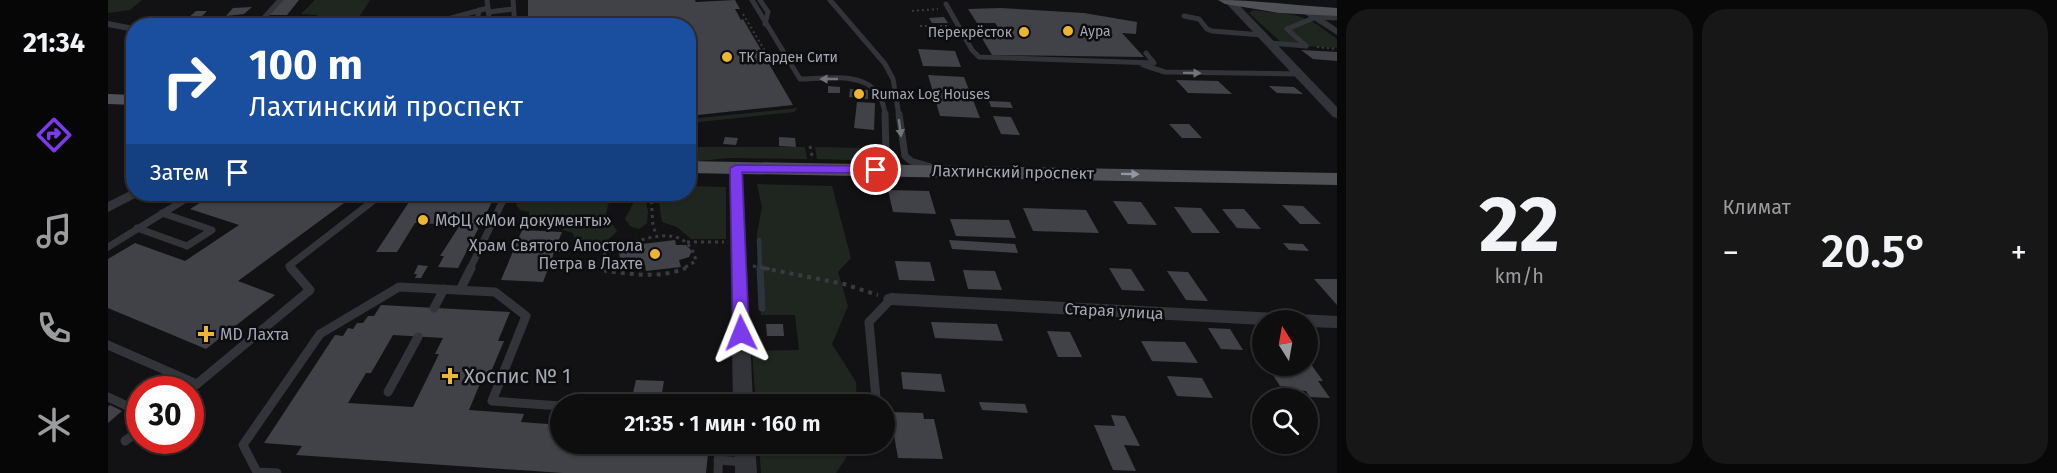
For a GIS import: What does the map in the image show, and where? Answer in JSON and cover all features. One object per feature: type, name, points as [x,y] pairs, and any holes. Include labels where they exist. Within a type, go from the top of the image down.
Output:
[{"type":"main road","points":[[1226,0],[1311,14],[1337,12]]},
{"type":"main road","points":[[108,99],[126,100]]},
{"type":"main road","name":"Лахтинский проспект","points":[[696,167],[1337,179]]},
{"type":"street","points":[[1226,0],[1236,7],[1337,114]]},
{"type":"street","points":[[1311,14],[1337,32]]},
{"type":"street","points":[[108,24],[126,27]]},
{"type":"street","points":[[736,168],[743,394]]},
{"type":"street","points":[[108,208],[126,198]]},
{"type":"street","name":"Старая улица","points":[[883,296],[1337,322]]},
{"type":"lane","points":[[264,18],[280,0]]},
{"type":"lane","points":[[487,0],[489,18]]},
{"type":"lane","points":[[513,0],[514,18]]},
{"type":"lane","points":[[752,0],[800,79],[858,79],[873,87],[883,97],[886,152],[878,161],[853,169]]},
{"type":"lane","points":[[760,0],[768,12],[765,24]]},
{"type":"lane","points":[[830,0],[885,64],[893,79],[905,156],[920,165],[945,171]]},
{"type":"lane","points":[[947,6],[972,50],[979,57],[1002,60],[1154,63],[1146,53]]},
{"type":"lane","points":[[450,18],[479,10],[513,9]]},
{"type":"lane","points":[[478,18],[479,10]]},
{"type":"lane","points":[[1306,46],[1287,29],[1296,27],[1311,14],[1337,18]]},
{"type":"lane","points":[[1184,16],[1199,19],[1207,29],[1212,31],[1306,46]]},
{"type":"lane","points":[[1136,62],[1165,72],[1299,74]]},
{"type":"lane","points":[[108,247],[182,201]]},
{"type":"lane","points":[[204,378],[310,290],[289,266],[373,201]]},
{"type":"lane","points":[[460,290],[503,201]]},
{"type":"lane","points":[[138,228],[187,246],[212,230],[162,213]]},
{"type":"lane","points":[[278,473],[257,472],[243,445],[320,334],[399,287],[495,292],[526,316],[492,401],[550,405]]},
{"type":"lane","points":[[434,308],[444,289]]},
{"type":"lane","points":[[876,394],[869,322],[883,296]]},
{"type":"lane","points":[[388,392],[418,337]]},
{"type":"lane","points":[[108,345],[171,376]]},
{"type":"lane","points":[[108,397],[126,405]]},
{"type":"lane","points":[[718,454],[718,473]]},
{"type":"lane","points":[[718,460],[746,460]]},
{"type":"path","points":[[912,11],[947,6]]},
{"type":"path","points":[[743,14],[771,61]]},
{"type":"path","points":[[920,26],[959,26]]},
{"type":"path","points":[[1306,46],[1337,49]]},
{"type":"path","points":[[652,201],[657,235]]},
{"type":"path","points":[[657,235],[676,237],[687,242],[695,249],[696,261],[684,271],[659,276],[606,271],[602,262],[605,253],[657,235]]},
{"type":"path","points":[[687,242],[738,242]]},
{"type":"path","points":[[756,267],[883,296]]},
{"type":"shaded area","points":[[108,0],[142,0],[130,10],[108,13]]},
{"type":"shaded area","points":[[315,0],[370,0],[358,18],[316,18],[317,15],[301,14]]},
{"type":"shaded area","points":[[1253,10],[1294,15],[1312,21],[1337,39],[1337,48],[1284,45],[1249,13]]},
{"type":"shaded area","points":[[798,108],[794,112],[696,122],[696,118]]},
{"type":"shaded area","points":[[696,147],[805,147],[807,159],[729,158],[696,161]]},
{"type":"shaded area","points":[[815,147],[867,148],[875,153],[874,156],[850,160],[817,159]]},
{"type":"shaded area","points":[[757,184],[832,186],[851,258],[838,272],[848,306],[832,344],[856,382],[857,394],[755,394],[752,351],[799,350],[795,315],[761,315],[757,233],[762,207]]},
{"type":"shaded area","points":[[696,186],[726,187],[726,239],[691,239],[677,227],[662,222],[659,201],[696,201]]},
{"type":"shaded area","points":[[517,201],[610,201],[606,222],[613,225],[617,231],[606,242],[582,245],[575,241],[573,233],[563,230],[563,223],[529,219],[529,212],[520,210],[516,205]]},
{"type":"shaded area","points":[[634,201],[646,201],[647,223],[639,229],[630,226],[625,219]]},
{"type":"shaded area","points":[[760,454],[848,454],[836,473],[761,473]]},
{"type":"building","points":[[283,0],[299,0],[287,15],[269,15]]},
{"type":"building","name":"ТК Гарден Сити","points":[[528,0],[695,0],[696,2],[735,0],[740,9],[735,9],[741,20],[743,19],[793,105],[696,115],[696,18],[528,18]]},
{"type":"building","points":[[252,7],[244,14],[226,16],[233,8]]},
{"type":"building","name":"Аура","points":[[1001,8],[1084,13],[1137,22],[1136,34],[1122,33],[1144,57],[992,55],[980,35],[1004,36],[995,23],[977,23],[968,9]]},
{"type":"building","points":[[196,11],[207,11],[200,18],[188,18]]},
{"type":"building","points":[[944,17],[948,23],[932,23],[929,18]]},
{"type":"building","points":[[918,49],[955,51],[961,67],[923,66]]},
{"type":"building","points":[[1301,50],[1337,52],[1337,61],[1313,59]]},
{"type":"building","points":[[928,75],[964,77],[980,118],[940,116]]},
{"type":"building","points":[[1176,80],[1218,81],[1232,94],[1188,93]]},
{"type":"building","points":[[828,86],[840,87],[840,93],[828,93]]},
{"type":"building","points":[[1269,86],[1294,87],[1303,94],[1277,93]]},
{"type":"building","name":"Rumax Log Houses","points":[[850,89],[868,90],[868,99],[849,97]]},
{"type":"building","points":[[989,101],[1010,102],[1013,108],[991,107]]},
{"type":"building","points":[[857,102],[875,103],[874,130],[854,128]]},
{"type":"building","points":[[993,116],[1011,117],[1020,135],[1001,134]]},
{"type":"building","points":[[1169,124],[1189,124],[1202,138],[1182,138]]},
{"type":"building","points":[[725,137],[738,138],[736,145],[723,144]]},
{"type":"building","points":[[779,137],[795,138],[796,147],[779,146]]},
{"type":"building","points":[[888,190],[929,191],[936,214],[893,212]]},
{"type":"building","points":[[203,201],[337,201],[344,203],[238,281],[275,295],[206,349],[108,308],[108,259],[135,243],[185,261],[239,225],[190,209]]},
{"type":"building","points":[[410,201],[492,202],[458,268],[438,267],[444,256],[440,256],[460,225],[415,223],[397,252],[376,252]]},
{"type":"building","points":[[1113,201],[1141,202],[1157,225],[1128,224]]},
{"type":"building","points":[[1282,205],[1303,206],[1321,224],[1300,224]]},
{"type":"building","points":[[1174,207],[1201,208],[1220,233],[1192,233]]},
{"type":"building","points":[[1023,208],[1086,210],[1099,233],[1033,231]]},
{"type":"building","points":[[1222,209],[1244,209],[1261,229],[1237,228]]},
{"type":"building","points":[[950,219],[1009,220],[1016,238],[956,236]]},
{"type":"building","points":[[522,230],[562,232],[558,242],[564,243],[561,252],[554,252],[552,259],[558,259],[555,270],[548,269],[543,282],[501,280]]},
{"type":"building","name":"Храм Святого Апостола Петра в Лахте","points":[[675,240],[676,245],[686,245],[692,251],[689,257],[679,260],[681,267],[646,271],[645,265],[621,268],[619,252],[643,249],[642,244]]},
{"type":"building","points":[[949,240],[1015,244],[1018,253],[952,249]]},
{"type":"building","points":[[1283,243],[1303,244],[1309,251],[1289,250]]},
{"type":"building","points":[[895,261],[930,262],[935,281],[899,280]]},
{"type":"building","points":[[418,265],[428,266],[421,278],[415,278],[417,274],[414,274]]},
{"type":"building","points":[[1109,268],[1131,269],[1145,291],[1122,290]]},
{"type":"building","points":[[963,270],[995,271],[1002,290],[968,289]]},
{"type":"building","points":[[1167,271],[1188,272],[1208,301],[1186,300]]},
{"type":"building","points":[[1314,279],[1337,279],[1337,305]]},
{"type":"building","points":[[381,305],[510,312],[498,341],[504,341],[490,374],[484,374],[469,410],[524,414],[521,422],[550,424],[550,454],[708,454],[706,473],[563,473],[296,455],[302,446],[264,443],[335,335],[343,336],[348,328],[353,329],[357,323],[363,323],[368,316],[374,316]],"holes":[[[393,335],[443,338],[435,354],[439,354],[413,407],[348,403],[366,373],[371,373]]]},
{"type":"building","points":[[931,322],[997,324],[1003,341],[935,338]]},
{"type":"building","points":[[766,324],[783,324],[784,336],[767,336]]},
{"type":"building","points":[[1208,328],[1230,329],[1243,350],[1221,349]]},
{"type":"building","points":[[1047,331],[1070,332],[1082,357],[1058,357]]},
{"type":"building","points":[[1141,341],[1185,342],[1198,363],[1152,361]]},
{"type":"building","points":[[901,372],[941,374],[945,392],[903,389]]},
{"type":"building","points":[[1318,374],[1323,381],[1318,381],[1330,398],[1318,397],[1318,388],[1280,386],[1274,376],[1318,376]]},
{"type":"building","points":[[1167,376],[1202,378],[1213,398],[1177,396]]},
{"type":"building","points":[[636,380],[664,381],[662,394],[633,394]]},
{"type":"building","points":[[979,402],[1025,404],[1028,413],[982,410]]},
{"type":"building","points":[[110,405],[122,411],[108,423],[108,407]]},
{"type":"building","points":[[895,412],[923,413],[924,419],[934,419],[943,459],[898,458],[895,441]]},
{"type":"building","points":[[1111,415],[1125,416],[1140,446],[1124,445],[1136,471],[1113,470],[1094,425],[1115,426]]},
{"type":"waterway","points":[[759,240],[760,269]]},
{"type":"waterway","points":[[760,268],[762,308]]},
{"type":"place","name":"Аура","points":[[1068,31]]},
{"type":"place","name":"Перекрёсток","points":[[1024,32]]},
{"type":"place","name":"ТК Гарден Сити","points":[[727,57]]},
{"type":"place","name":"Rumax Log Houses","points":[[859,94]]},
{"type":"place","name":"МФЦ «Мои документы»","points":[[423,220]]},
{"type":"place","name":"Храм Святого Апостола Петра в Лахте","points":[[655,254]]},
{"type":"place","name":"MD Лахта","points":[[206,334]]},
{"type":"place","name":"Хоспис № 1","points":[[450,376]]},
{"type":"route","points":[[741,333],[736,168],[876,170]]}]
